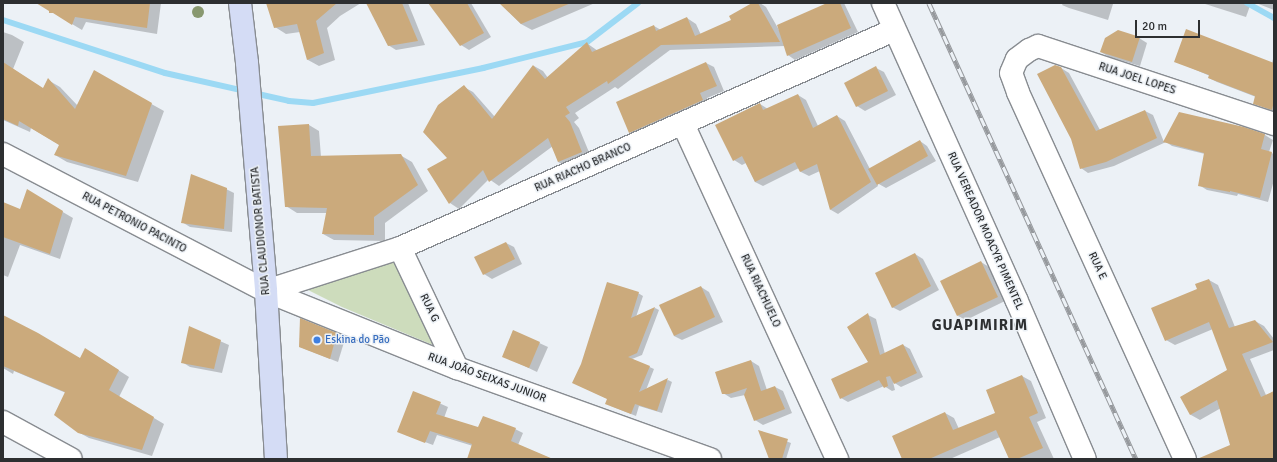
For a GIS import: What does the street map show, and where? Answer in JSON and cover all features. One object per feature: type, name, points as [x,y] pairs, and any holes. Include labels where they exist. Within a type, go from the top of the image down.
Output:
[{"type":"main road","name":"RUA CLAUDIONOR BATISTA","points":[[240,3],[247,62],[266,291],[276,459]]},
{"type":"street","name":"RUA VEREADOR MOACYR PIMENTEL","points":[[883,3],[1013,292],[1085,459]]},
{"type":"street","name":"RUA RIACHO BRANCO","points":[[266,291],[400,248],[684,124],[894,30]]},
{"type":"street","name":"RUA JOEL LOPES","points":[[1011,72],[1017,59],[1029,50],[1038,46],[1274,124]]},
{"type":"street","name":"RUA E","points":[[1011,72],[1018,92],[1185,459]]},
{"type":"street","name":"RUA RIACHUELO","points":[[684,124],[837,459]]},
{"type":"street","name":"RUA PETRONIO PACINTO","points":[[3,154],[266,291]]},
{"type":"street","name":"RUA G","points":[[400,248],[457,368]]},
{"type":"street","name":"RUA JOÃO SEIXAS JUNIOR","points":[[266,291],[457,368],[710,459]]},
{"type":"street","points":[[3,422],[71,459]]},
{"type":"green space","points":[[390,254],[433,345],[342,307],[304,288]]},
{"type":"building","points":[[36,3],[150,3],[147,28],[75,17],[72,25],[53,13],[49,13],[49,11]]},
{"type":"building","points":[[266,3],[337,3],[316,21],[324,53],[307,60],[297,24],[274,28]]},
{"type":"building","points":[[366,3],[402,3],[418,41],[388,46]]},
{"type":"building","points":[[428,3],[467,3],[484,33],[460,46]]},
{"type":"building","points":[[499,3],[571,3],[521,24]]},
{"type":"building","points":[[752,3],[758,3],[780,42],[661,45],[608,84],[607,81],[566,107],[570,113],[565,116],[570,122],[582,152],[558,162],[548,138],[489,182],[483,170],[449,204],[427,169],[447,158],[423,132],[438,105],[464,85],[492,119],[533,65],[545,79],[587,42],[592,52],[654,25],[656,31],[687,17],[695,36],[731,20],[729,16]]},
{"type":"building","points":[[827,3],[840,3],[851,28],[787,56],[777,25]]},
{"type":"building","points":[[1186,29],[1274,63],[1274,101],[1272,110],[1253,104],[1255,96],[1208,78],[1209,75],[1174,62]]},
{"type":"building","points":[[1118,30],[1140,37],[1132,62],[1100,52],[1105,38]]},
{"type":"building","points":[[3,62],[43,88],[48,78],[75,109],[94,70],[152,103],[126,176],[54,155],[59,145],[19,121],[18,126],[3,119]]},
{"type":"building","points":[[706,62],[717,86],[700,93],[703,100],[629,133],[616,102]]},
{"type":"building","points":[[1055,65],[1061,67],[1096,131],[1145,110],[1157,138],[1106,162],[1080,169],[1071,139],[1037,74]]},
{"type":"building","points":[[876,66],[888,91],[856,107],[844,83]]},
{"type":"building","points":[[798,94],[813,128],[837,115],[871,182],[830,210],[817,164],[800,172],[795,162],[755,182],[742,156],[733,161],[715,125],[760,103],[763,110]]},
{"type":"building","points":[[1179,112],[1244,127],[1265,134],[1261,149],[1272,152],[1260,198],[1198,186],[1204,153],[1163,142]]},
{"type":"building","points":[[309,124],[311,156],[401,154],[418,185],[374,217],[374,235],[322,234],[327,208],[285,207],[278,126]]},
{"type":"building","points":[[920,140],[928,156],[877,185],[868,169]]},
{"type":"building","points":[[191,174],[227,188],[224,229],[181,223]]},
{"type":"building","points":[[27,189],[63,211],[50,254],[3,237],[3,202],[20,209]]},
{"type":"building","points":[[506,242],[515,259],[483,275],[474,257]]},
{"type":"building","points":[[915,253],[931,286],[892,308],[875,273]]},
{"type":"building","points":[[981,261],[998,297],[957,316],[940,281]]},
{"type":"building","points":[[1209,279],[1229,328],[1255,320],[1273,342],[1242,354],[1261,397],[1274,391],[1274,459],[1197,459],[1230,445],[1217,400],[1190,415],[1180,397],[1227,370],[1209,322],[1165,341],[1151,308],[1197,289],[1195,284]]},
{"type":"building","points":[[607,282],[639,292],[631,318],[655,307],[637,353],[628,357],[650,366],[639,392],[668,378],[657,411],[635,404],[631,414],[605,404],[607,399],[572,383],[581,364]]},
{"type":"building","points":[[701,286],[715,317],[674,336],[659,305]]},
{"type":"building","points":[[868,313],[880,355],[903,344],[917,373],[894,384],[890,376],[886,377],[888,386],[884,388],[879,380],[840,399],[831,379],[868,362],[847,327]]},
{"type":"building","points":[[3,315],[38,333],[80,358],[85,348],[119,370],[109,390],[154,417],[142,450],[78,433],[54,415],[65,392],[3,366]]},
{"type":"building","name":"Eskina do Pão","points":[[300,318],[337,333],[330,359],[299,347]]},
{"type":"building","points":[[189,326],[221,340],[214,369],[181,363]]},
{"type":"building","points":[[513,330],[540,342],[529,368],[502,357]]},
{"type":"building","points":[[751,360],[761,391],[775,386],[785,409],[754,421],[744,395],[747,388],[729,394],[722,394],[715,372]]},
{"type":"building","points":[[1022,375],[1038,413],[1029,417],[1043,448],[1017,459],[1009,459],[996,430],[929,459],[902,459],[892,436],[945,412],[953,430],[995,413],[986,390]]},
{"type":"building","points":[[413,391],[441,402],[436,414],[478,427],[483,416],[516,428],[511,441],[553,459],[467,459],[472,444],[430,431],[425,443],[397,432]]},
{"type":"building","points":[[758,430],[788,439],[782,459],[769,459]]},
{"type":"waterway","points":[[3,20],[165,73],[289,101],[313,103],[483,68],[587,42],[638,3]]},
{"type":"waterway","points":[[1247,3],[1274,18]]},
{"type":"railway","points":[[929,3],[1136,459]]},
{"type":"place","name":"Eskina do Pão","points":[[317,340]]},
{"type":"district","name":"GUAPIMIRIM","points":[[980,326]]}]
